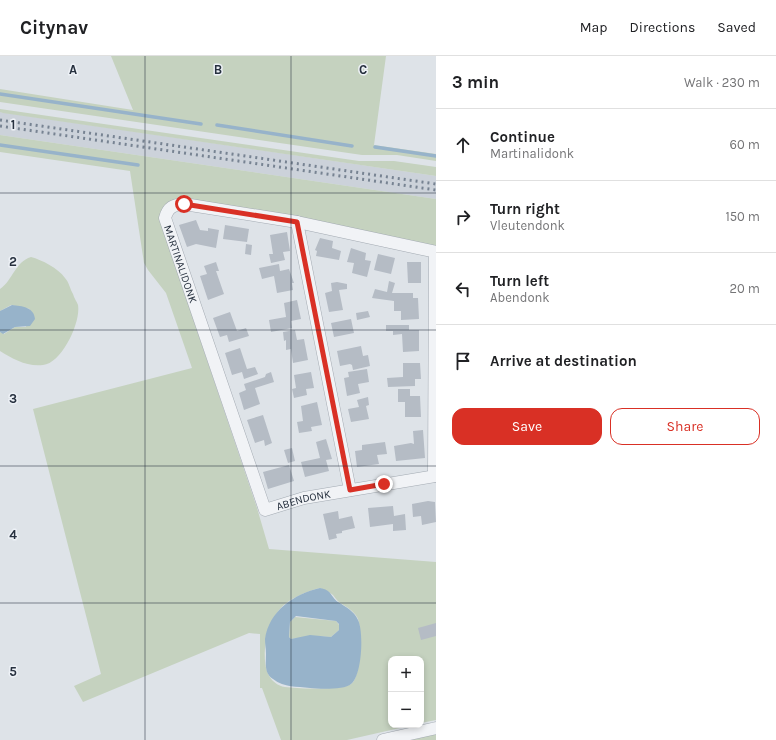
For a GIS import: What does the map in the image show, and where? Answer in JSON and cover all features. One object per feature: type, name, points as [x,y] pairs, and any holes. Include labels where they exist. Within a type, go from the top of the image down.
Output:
[{"type":"street","name":"MARTINALIDONK","points":[[265,510],[165,218],[167,211],[173,205],[184,204],[297,222],[435,252]]},
{"type":"street","points":[[297,222],[350,490]]},
{"type":"street","points":[[435,252],[435,476]]},
{"type":"street","name":"ABENDONK","points":[[265,510],[304,498],[435,476]]},
{"type":"street","points":[[383,740],[436,728]]},
{"type":"shaded area","points":[[0,112],[436,176],[436,199],[0,135]]},
{"type":"green space","points":[[111,56],[386,56],[374,145],[436,154],[436,161],[397,155],[362,155],[0,102],[0,89],[133,110]]},
{"type":"green space","points":[[0,109],[359,161],[394,161],[436,167],[436,176],[3,113],[0,112]]},
{"type":"green space","points":[[0,135],[436,199],[436,247],[266,211],[184,200],[167,205],[183,289],[257,508],[269,549],[436,562],[436,720],[424,722],[424,656],[388,656],[388,728],[400,728],[347,740],[281,740],[262,688],[260,688],[260,634],[249,633],[83,702],[74,686],[101,674],[33,409],[192,368],[166,293],[144,263],[130,171],[0,152]],"holes":[[[320,588],[329,592],[338,601],[351,610],[359,622],[360,652],[357,673],[354,680],[351,684],[346,686],[309,689],[285,687],[275,683],[269,675],[265,664],[267,640],[275,617],[283,605],[304,593]]]},
{"type":"green space","points":[[31,257],[50,265],[62,274],[68,281],[78,305],[76,321],[69,341],[57,357],[50,363],[43,365],[26,364],[0,351],[0,332],[4,334],[15,327],[26,327],[30,309],[11,305],[0,311],[0,289],[21,263]]},
{"type":"green space","points":[[295,617],[336,621],[340,626],[339,630],[331,637],[316,636],[291,639],[289,637],[290,622]]},
{"type":"green space","points":[[436,732],[436,740],[413,740],[413,738]]},
{"type":"water","points":[[12,305],[27,308],[32,312],[35,319],[30,326],[15,327],[3,334],[0,332],[0,311]]},
{"type":"water","points":[[320,588],[327,590],[335,600],[352,612],[358,620],[361,634],[360,663],[355,679],[348,686],[325,689],[291,686],[277,682],[268,674],[266,665],[265,639],[267,629],[277,612],[284,605],[292,599]],"holes":[[[296,616],[336,621],[339,624],[339,630],[331,637],[310,635],[291,639],[289,637],[290,622]]]},
{"type":"building","points":[[196,220],[200,230],[208,231],[208,228],[219,230],[216,248],[196,244],[187,247],[179,225]]},
{"type":"building","points":[[225,225],[249,229],[247,242],[223,239]]},
{"type":"building","points":[[287,232],[290,251],[283,252],[285,260],[271,263],[269,254],[273,254],[270,235]]},
{"type":"building","points":[[320,238],[333,241],[332,248],[341,251],[339,260],[316,256],[317,251],[315,250]]},
{"type":"building","points":[[246,244],[252,245],[251,255],[245,254]]},
{"type":"building","points":[[351,248],[366,253],[365,260],[371,261],[367,277],[352,273],[354,263],[347,262]]},
{"type":"building","points":[[378,254],[395,258],[391,274],[374,270]]},
{"type":"building","points":[[216,262],[219,271],[216,271],[224,294],[208,300],[200,276],[207,274],[204,266]]},
{"type":"building","points":[[407,262],[421,262],[421,283],[408,283]]},
{"type":"building","points":[[279,264],[280,271],[289,269],[294,283],[292,283],[293,290],[277,293],[274,276],[262,279],[259,268]]},
{"type":"building","points":[[389,281],[395,283],[392,293],[413,293],[413,298],[418,298],[419,319],[401,320],[401,311],[394,311],[394,301],[372,298],[375,289],[387,292]]},
{"type":"building","points":[[337,282],[347,284],[347,289],[339,290],[343,310],[329,312],[325,293],[332,291],[331,283]]},
{"type":"building","points":[[297,300],[301,319],[291,321],[292,328],[271,332],[269,320],[286,317],[284,303]]},
{"type":"building","points":[[368,311],[370,317],[357,320],[356,313]]},
{"type":"building","points":[[230,312],[237,331],[246,328],[249,336],[229,342],[227,335],[220,337],[213,318]]},
{"type":"building","points":[[351,319],[354,333],[334,337],[331,323]]},
{"type":"building","points":[[386,325],[409,325],[409,330],[419,330],[419,351],[403,352],[402,334],[393,335],[393,331],[386,331]]},
{"type":"building","points":[[295,330],[297,340],[304,339],[308,360],[293,363],[291,349],[286,350],[286,340],[284,341],[283,332]]},
{"type":"building","points":[[361,346],[363,356],[368,355],[370,366],[353,370],[352,365],[350,364],[340,366],[337,351]]},
{"type":"building","points":[[240,348],[247,369],[255,367],[258,374],[244,379],[242,372],[232,375],[225,353]]},
{"type":"building","points":[[403,363],[420,363],[421,379],[415,379],[415,386],[388,387],[387,378],[403,377]]},
{"type":"building","points":[[367,369],[369,382],[358,384],[360,393],[347,396],[344,378],[349,377],[348,372]]},
{"type":"building","points":[[271,372],[274,382],[255,388],[260,404],[244,410],[239,393],[246,390],[244,384],[265,377],[266,374]]},
{"type":"building","points":[[311,372],[314,388],[306,389],[307,395],[294,398],[292,389],[296,388],[294,375]]},
{"type":"building","points":[[398,389],[410,389],[410,396],[420,396],[421,417],[405,417],[405,402],[398,402]]},
{"type":"building","points":[[368,397],[369,405],[366,406],[369,419],[351,422],[348,409],[359,407],[357,400]]},
{"type":"building","points":[[317,402],[322,425],[311,427],[312,431],[299,433],[297,422],[303,421],[301,406]]},
{"type":"building","points":[[263,415],[272,443],[265,446],[264,440],[255,443],[247,420]]},
{"type":"building","points":[[423,430],[425,458],[396,461],[394,446],[411,443],[414,444],[413,431]]},
{"type":"building","points":[[326,439],[332,459],[326,460],[329,471],[305,477],[301,462],[320,458],[316,442]]},
{"type":"building","points":[[385,442],[387,454],[377,455],[379,464],[357,467],[355,451],[362,450],[362,445]]},
{"type":"building","points":[[292,448],[295,461],[288,463],[284,450]]},
{"type":"building","points":[[289,465],[294,481],[268,489],[263,472]]},
{"type":"building","points":[[428,501],[435,502],[436,522],[422,525],[421,516],[413,517],[412,504]]},
{"type":"building","points":[[393,506],[394,516],[405,514],[406,530],[393,531],[393,524],[370,527],[368,508]]},
{"type":"building","points":[[338,511],[339,519],[352,516],[355,528],[342,531],[342,533],[336,534],[337,538],[329,540],[323,514]]},
{"type":"building","points":[[436,623],[436,636],[421,640],[418,628]]},
{"type":"waterway","points":[[0,94],[201,124]]},
{"type":"waterway","points":[[217,125],[352,146]]},
{"type":"waterway","points":[[0,145],[138,165]]},
{"type":"waterway","points":[[375,147],[436,156]]},
{"type":"railway","points":[[0,120],[436,184]]},
{"type":"railway","points":[[0,126],[436,190]]},
{"type":"route","points":[[184,204],[297,222],[350,490],[384,484]]}]
